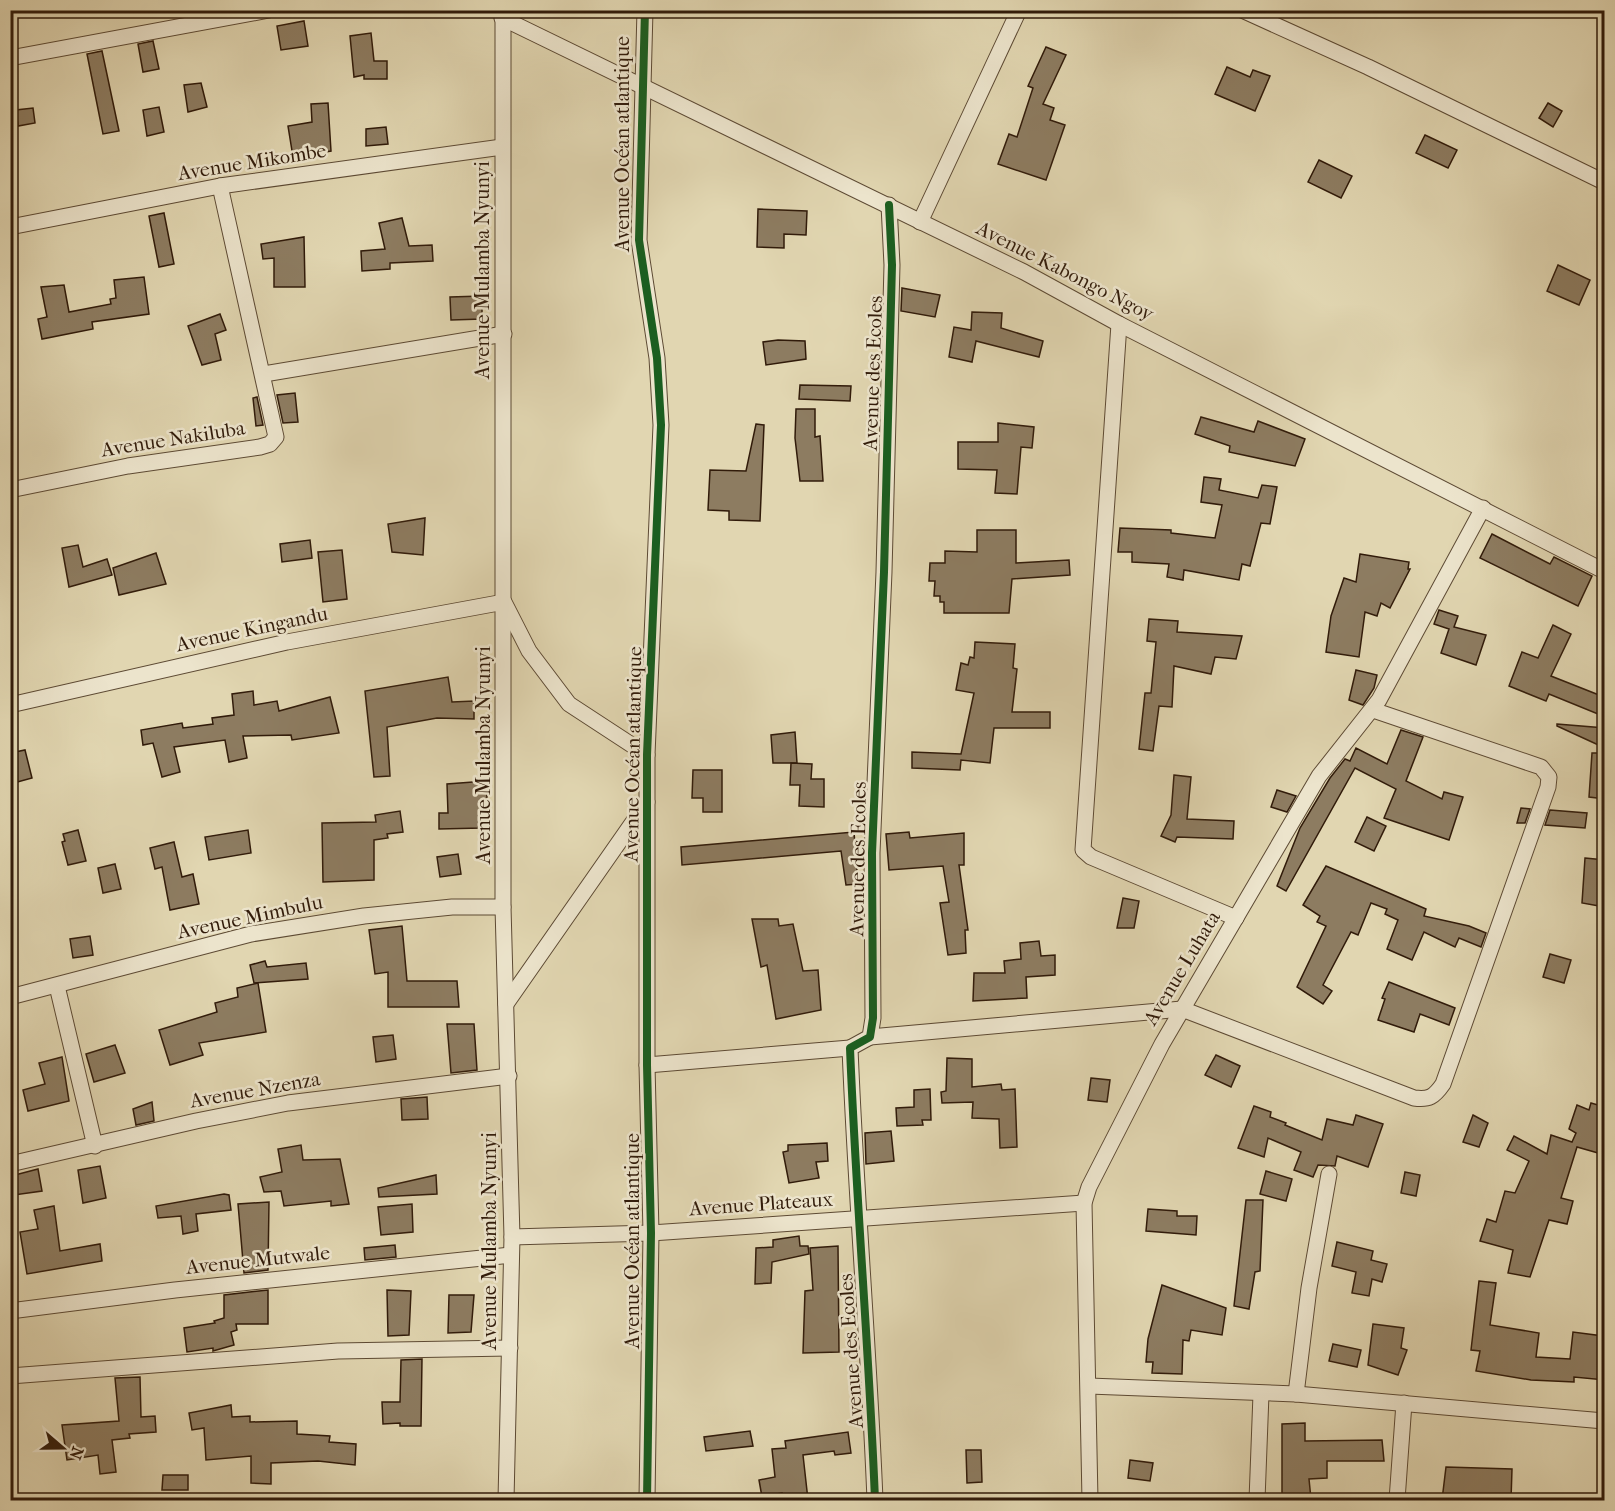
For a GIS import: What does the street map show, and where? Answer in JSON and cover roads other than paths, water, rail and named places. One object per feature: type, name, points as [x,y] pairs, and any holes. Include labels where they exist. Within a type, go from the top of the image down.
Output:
[{"type":"street","points":[[10,58],[269,10]]},
{"type":"street","name":"Avenue Océan atlantique","points":[[645,10],[639,240],[657,358],[661,425],[647,755],[647,1065],[651,1233],[647,1500]]},
{"type":"street","points":[[920,222],[1019,10]]},
{"type":"street","points":[[1242,10],[1368,67],[1605,182]]},
{"type":"street","name":"Avenue Kabongo Ngoy","points":[[503,14],[642,86],[1024,272],[1119,324],[1605,571]]},
{"type":"street","name":"Avenue Mulamba Nyunyi","points":[[503,14],[503,908],[512,1237],[506,1500]]},
{"type":"street","name":"Avenue Mikombe","points":[[10,226],[220,186],[502,147]]},
{"type":"street","points":[[220,186],[264,374],[504,334]]},
{"type":"street","name":"Avenue des Ecoles","points":[[870,1037],[874,1000],[872,853],[884,572],[892,266],[889,205]]},
{"type":"street","points":[[1119,324],[1083,850],[1091,857],[1236,918]]},
{"type":"street","name":"Avenue Nakiluba","points":[[10,490],[128,466],[270,444],[276,437],[275,424],[264,374]]},
{"type":"street","name":"Avenue Luhata","points":[[1090,1500],[1084,1203],[1151,1064],[1182,1009],[1319,776],[1373,710],[1483,508]]},
{"type":"street","points":[[504,602],[534,658],[569,704],[647,755]]},
{"type":"street","name":"Avenue Kingandu","points":[[10,705],[287,642],[504,602]]},
{"type":"street","points":[[647,1065],[850,1048],[870,1037],[1182,1009],[1414,1098],[1427,1100],[1436,1094],[1443,1084],[1548,787],[1549,777],[1541,767],[1373,710]]},
{"type":"street","points":[[506,1004],[647,802]]},
{"type":"street","name":"Avenue Mimbulu","points":[[10,997],[251,934],[375,915],[452,907],[503,908]]},
{"type":"street","points":[[57,986],[94,1146]]},
{"type":"street","name":"Avenue des Ecoles","points":[[850,1048],[858,1218],[870,1369],[875,1500]]},
{"type":"street","name":"Avenue Nzenza","points":[[10,1164],[196,1121],[288,1103],[509,1077]]},
{"type":"street","points":[[1296,1394],[1309,1288],[1329,1174]]},
{"type":"street","name":"Avenue Plateaux","points":[[512,1237],[651,1233],[1084,1203]]},
{"type":"street","name":"Avenue Mutwale","points":[[10,1311],[175,1290],[511,1255]]},
{"type":"street","points":[[10,1376],[338,1352],[510,1348]]},
{"type":"street","points":[[1089,1386],[1296,1394],[1378,1403],[1404,1402],[1605,1421]]},
{"type":"street","points":[[1257,1500],[1261,1394]]},
{"type":"street","points":[[1397,1500],[1404,1402]]}]
